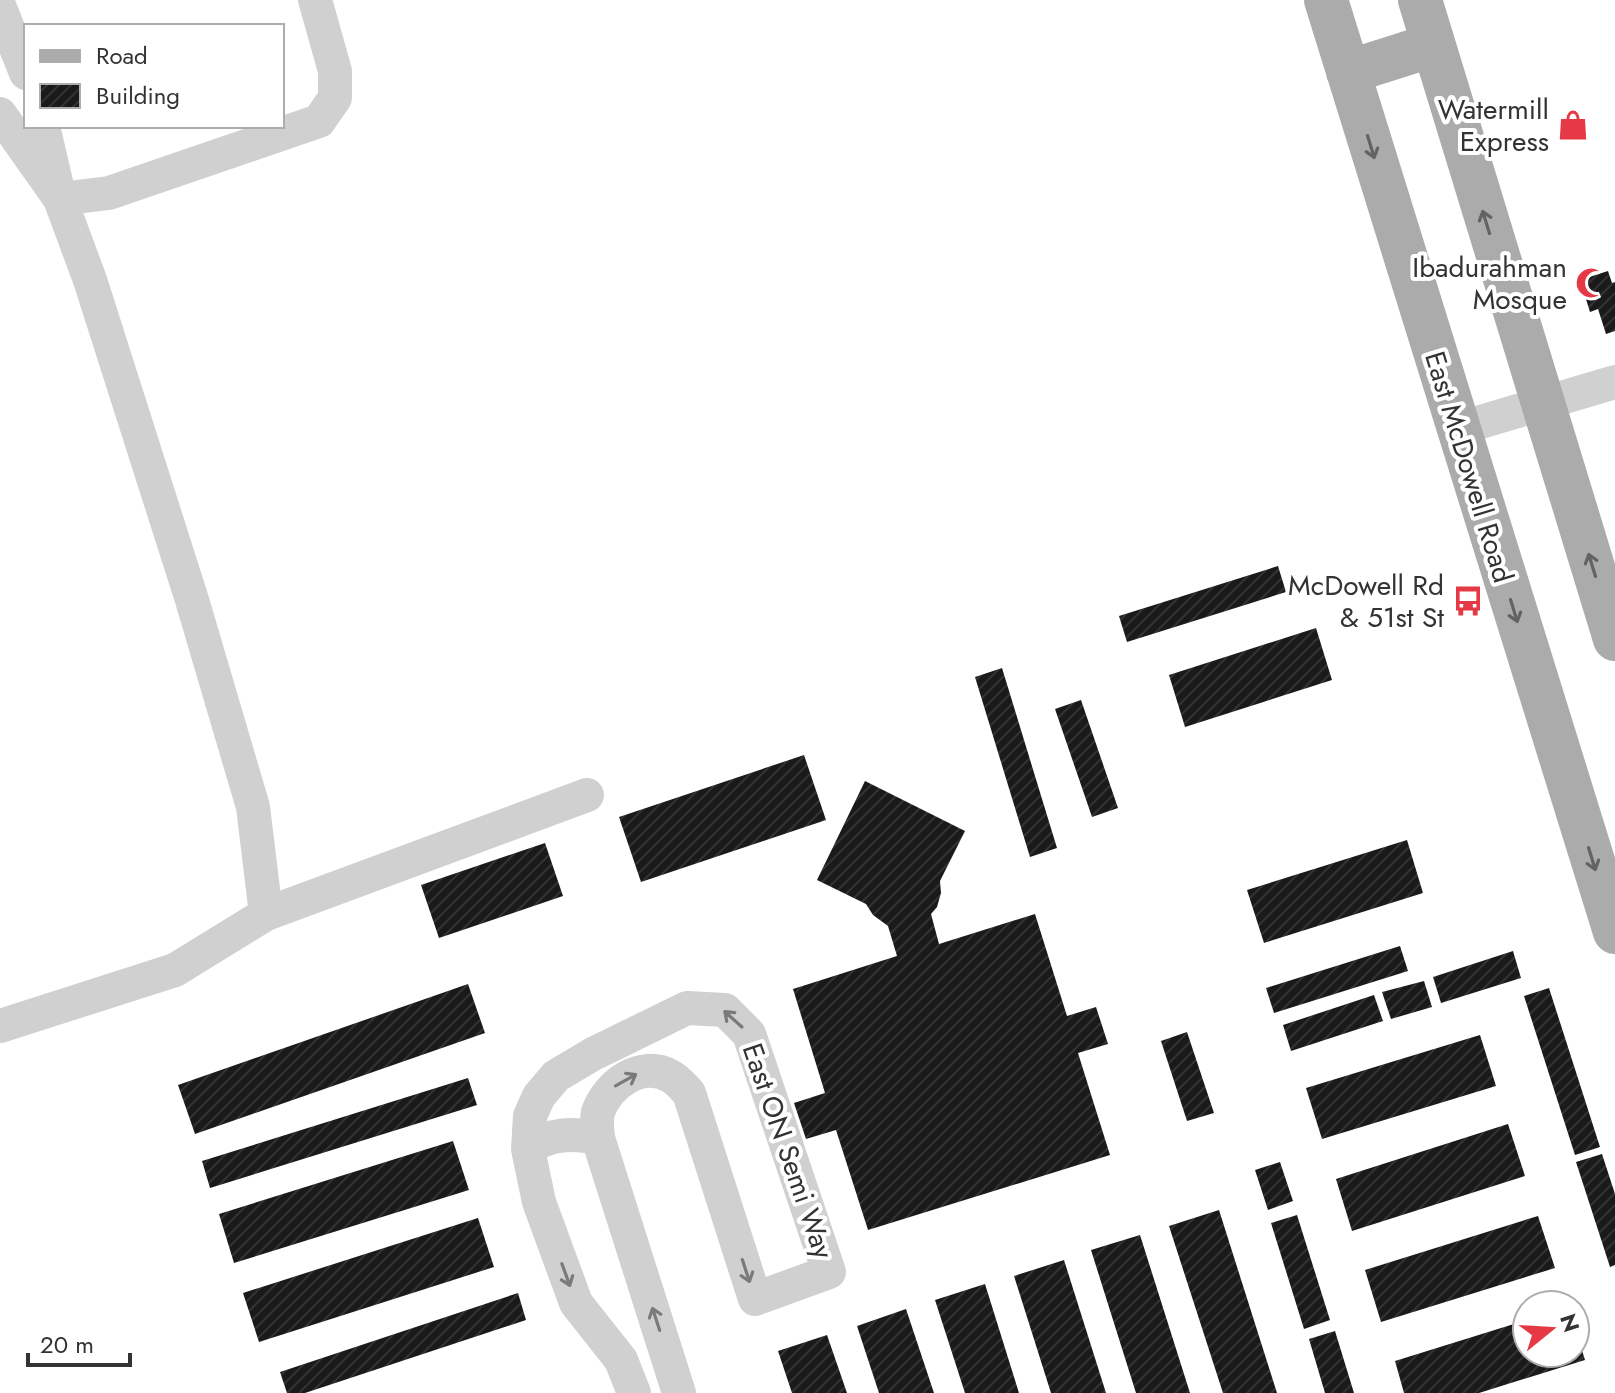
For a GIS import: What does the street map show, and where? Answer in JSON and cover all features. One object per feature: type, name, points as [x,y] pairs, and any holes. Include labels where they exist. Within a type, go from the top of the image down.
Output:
[{"type":"main road","name":"East McDowell Road","points":[[1326,0],[1615,932]]},
{"type":"main road","points":[[1420,0],[1615,639]]},
{"type":"main road","points":[[1348,72],[1433,45]]},
{"type":"street","points":[[60,199],[109,193],[319,121],[335,98],[335,71],[315,0]]},
{"type":"street","points":[[0,8],[24,68]]},
{"type":"street","points":[[0,114],[60,199]]},
{"type":"street","points":[[43,128],[60,199],[90,280],[192,600],[253,807],[266,914]]},
{"type":"street","points":[[1457,429],[1615,382]]},
{"type":"street","points":[[0,1026],[175,970],[266,914],[587,795]]},
{"type":"street","name":"East ON Semi Way","points":[[634,1393],[621,1360],[576,1303],[539,1202],[528,1149],[530,1116],[539,1096],[556,1076],[593,1054],[687,1008],[725,1010],[749,1034],[829,1272],[755,1299],[689,1093],[674,1077],[661,1071],[645,1071],[627,1077],[614,1087],[597,1115],[598,1138],[679,1393]]},
{"type":"street","points":[[528,1149],[541,1139],[575,1133],[598,1138]]},
{"type":"building","name":"Watermill Express","points":[[1571,119],[1578,121],[1580,127],[1574,132],[1567,124]]},
{"type":"building","points":[[1608,271],[1612,283],[1615,282],[1615,331],[1606,334],[1598,309],[1590,312],[1580,280]]},
{"type":"building","points":[[1278,566],[1286,592],[1127,642],[1119,616]]},
{"type":"building","points":[[1316,628],[1332,680],[1185,727],[1169,675]]},
{"type":"building","points":[[1002,668],[1057,848],[1030,857],[975,677]]},
{"type":"building","points":[[1081,700],[1118,808],[1092,817],[1055,709]]},
{"type":"building","points":[[804,755],[826,820],[641,882],[619,817]]},
{"type":"building","points":[[865,781],[965,831],[940,881],[941,893],[937,907],[931,914],[939,944],[1035,914],[1067,1016],[1096,1007],[1108,1044],[1078,1053],[1110,1155],[868,1230],[836,1130],[806,1139],[794,1103],[825,1093],[793,989],[897,956],[888,926],[873,915],[866,904],[817,880]]},
{"type":"building","points":[[1407,840],[1423,893],[1264,943],[1247,890]]},
{"type":"building","points":[[545,843],[563,896],[439,938],[421,885]]},
{"type":"building","points":[[1400,946],[1408,971],[1274,1013],[1266,988]]},
{"type":"building","points":[[1513,951],[1521,978],[1441,1003],[1433,977]]},
{"type":"building","points":[[1424,981],[1432,1007],[1391,1019],[1382,992]]},
{"type":"building","points":[[468,984],[485,1033],[195,1134],[178,1085]]},
{"type":"building","points":[[1549,988],[1600,1147],[1575,1155],[1524,996]]},
{"type":"building","points":[[1374,995],[1383,1021],[1291,1051],[1283,1025]]},
{"type":"building","points":[[1187,1032],[1214,1113],[1187,1121],[1161,1041]]},
{"type":"building","points":[[1480,1035],[1496,1086],[1322,1139],[1306,1088]]},
{"type":"building","points":[[468,1078],[477,1105],[210,1188],[202,1161]]},
{"type":"building","points":[[1508,1124],[1525,1176],[1352,1231],[1336,1179]]},
{"type":"building","points":[[453,1141],[469,1190],[234,1263],[219,1214]]},
{"type":"building","points":[[1602,1154],[1615,1194],[1615,1265],[1610,1267],[1576,1162]]},
{"type":"building","points":[[1280,1162],[1293,1201],[1268,1210],[1255,1170]]},
{"type":"building","points":[[1219,1210],[1277,1393],[1223,1393],[1169,1226]]},
{"type":"building","points":[[1297,1215],[1330,1320],[1304,1329],[1271,1223]]},
{"type":"building","points":[[1538,1216],[1555,1268],[1381,1322],[1365,1270]]},
{"type":"building","points":[[478,1218],[494,1267],[259,1342],[243,1293]]},
{"type":"building","points":[[1140,1235],[1190,1393],[1136,1393],[1091,1250]]},
{"type":"building","points":[[1064,1260],[1106,1393],[1051,1393],[1014,1276]]},
{"type":"building","points":[[985,1284],[1019,1393],[965,1393],[935,1300]]},
{"type":"building","points":[[518,1293],[526,1320],[305,1393],[287,1393],[280,1372]]},
{"type":"building","points":[[906,1309],[934,1393],[879,1393],[857,1326]]},
{"type":"building","points":[[1511,1325],[1511,1369],[1556,1369],[1479,1393],[1404,1393],[1395,1361]]},
{"type":"building","points":[[1335,1331],[1354,1393],[1325,1393],[1309,1339]]},
{"type":"building","points":[[827,1335],[847,1393],[792,1393],[778,1351]]},
{"type":"place","name":"Watermill Express","points":[[1573,125]]},
{"type":"place","name":"Ibadurahman Mosque","points":[[1591,283]]},
{"type":"place","name":"McDowell Rd & 51st St","points":[[1468,601]]}]
